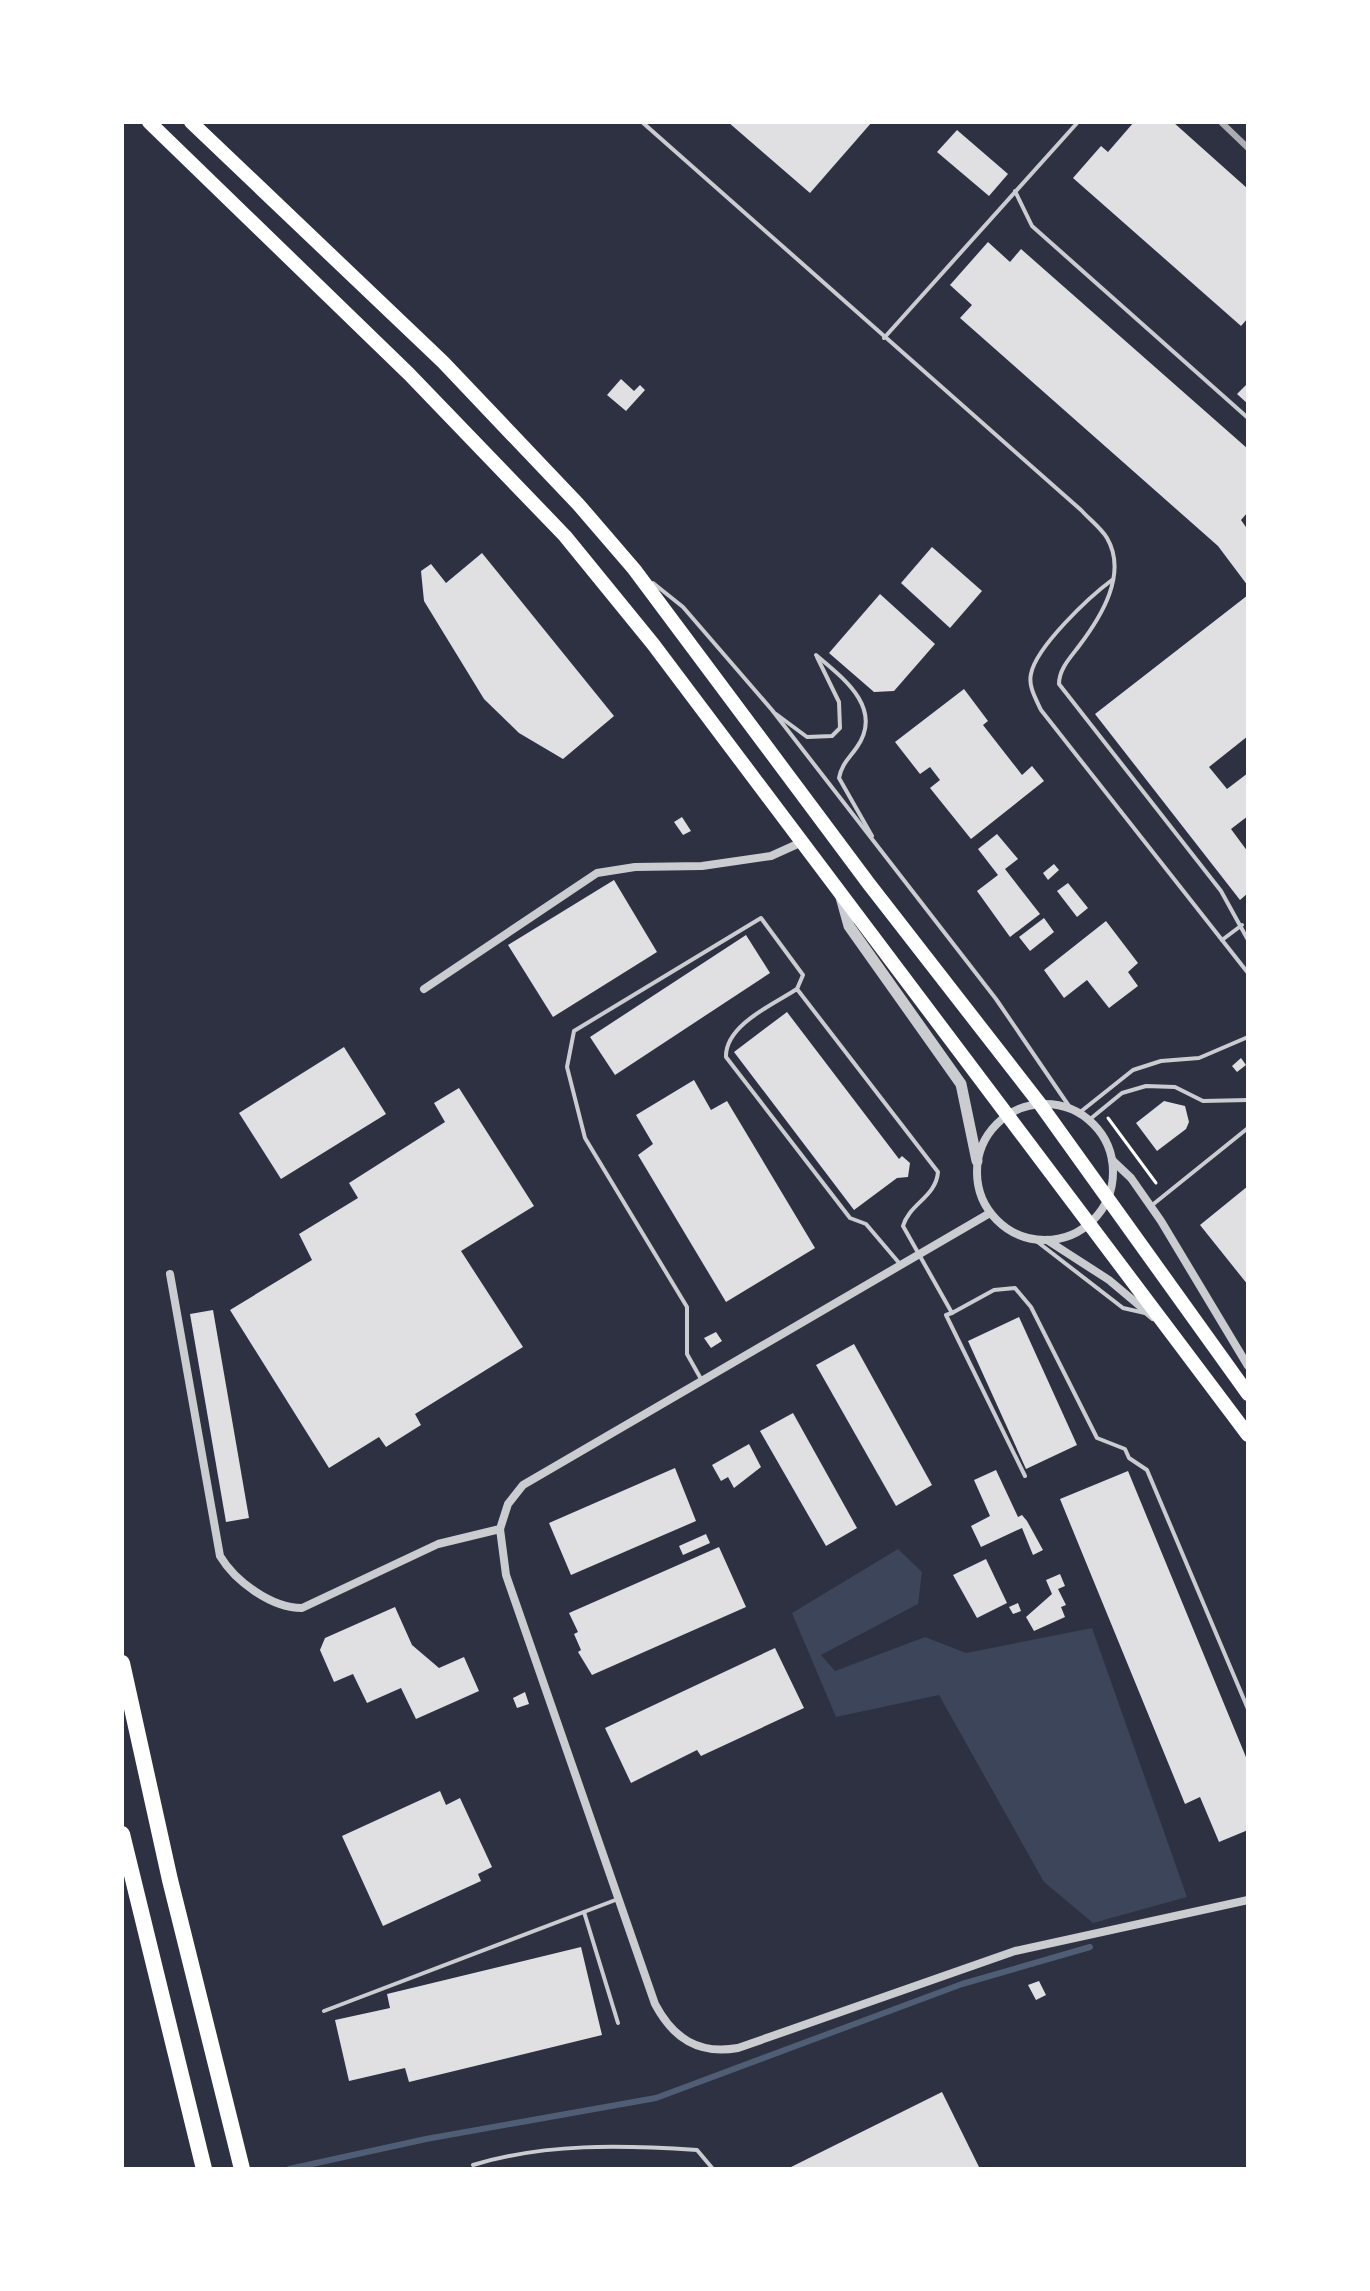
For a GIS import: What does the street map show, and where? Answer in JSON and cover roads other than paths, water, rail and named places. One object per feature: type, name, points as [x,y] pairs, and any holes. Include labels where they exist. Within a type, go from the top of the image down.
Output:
[{"type":"highway","points":[[122,1663],[170,1880],[242,2169]]},
{"type":"highway","points":[[122,1834],[204,2169]]},
{"type":"main road","points":[[149,122],[409,374],[565,536],[653,644],[1248,1435]]},
{"type":"main road","points":[[191,122],[443,362],[578,504],[634,569],[869,884],[1040,1104],[1248,1394]]},
{"type":"street","points":[[424,989],[597,873],[631,867],[702,866],[771,856],[802,842]]},
{"type":"street","points":[[840,893],[849,926],[961,1084],[977,1161],[978,1188],[990,1213],[1009,1231],[1035,1240],[1061,1239],[1089,1225],[1107,1197],[1113,1179],[1112,1160],[1100,1132],[1089,1120],[1075,1111],[1040,1104],[1008,1115],[987,1135],[977,1161]]},
{"type":"street","points":[[1112,1160],[1131,1178],[1151,1206],[1248,1366]]},
{"type":"street","points":[[990,1213],[523,1485],[508,1504],[500,1529],[506,1575],[618,1899],[665,2023],[690,2044],[720,2051],[738,2048],[1015,1951],[1248,1900]]},
{"type":"street","points":[[1047,1239],[1109,1280],[1166,1328]]},
{"type":"street","points":[[170,1274],[216,1540],[228,1569],[242,1581],[285,1606],[307,1607],[438,1544],[500,1529]]},
{"type":"lane","points":[[642,122],[1090,519],[1106,537],[1114,558],[1114,579],[1098,620],[1062,669],[1059,684],[1221,891],[1248,940]]},
{"type":"lane","points":[[884,338],[1078,122]]},
{"type":"lane","points":[[1015,191],[1032,226],[1248,418]]},
{"type":"lane","points":[[634,569],[683,607],[772,710],[996,999],[1075,1111],[1133,1070],[1161,1061],[1199,1058],[1248,1037]]},
{"type":"lane","points":[[1114,579],[1091,597],[1035,660],[1030,678],[1034,695],[1041,710],[1248,973]]},
{"type":"lane","points":[[772,710],[807,737],[832,736],[840,728],[839,702],[816,655],[843,678],[858,697],[865,707],[866,728],[857,747],[842,763],[839,778],[878,845]]},
{"type":"lane","points":[[701,1379],[687,1354],[687,1307],[581,1126],[567,1067],[574,1031],[761,918],[803,975],[797,989],[740,1028],[728,1043],[726,1057],[850,1218],[866,1224],[900,1264]]},
{"type":"lane","points":[[1222,940],[1242,925]]},
{"type":"lane","points":[[797,989],[938,1172],[937,1182],[924,1201],[907,1213],[903,1226],[952,1313]]},
{"type":"lane","points":[[1089,1120],[1122,1093],[1146,1086],[1175,1087],[1203,1101],[1248,1100]]},
{"type":"lane","points":[[1151,1206],[1248,1128]]},
{"type":"lane","points":[[1035,1240],[1123,1308],[1151,1315]]},
{"type":"lane","points":[[1025,1476],[946,1315],[994,1290],[1015,1288],[1031,1307],[1097,1438],[1125,1449],[1129,1458],[1147,1470],[1248,1709]]},
{"type":"lane","points":[[324,2011],[618,1899]]},
{"type":"lane","points":[[584,1912],[618,2023]]},
{"type":"lane","points":[[473,2165],[519,2151],[648,2147],[697,2150],[713,2169]]},
{"type":"waterway","points":[[289,2169],[426,2139],[656,2098],[962,1984],[1090,1947]]},
{"type":"railway","points":[[1221,122],[1248,148]]}]
